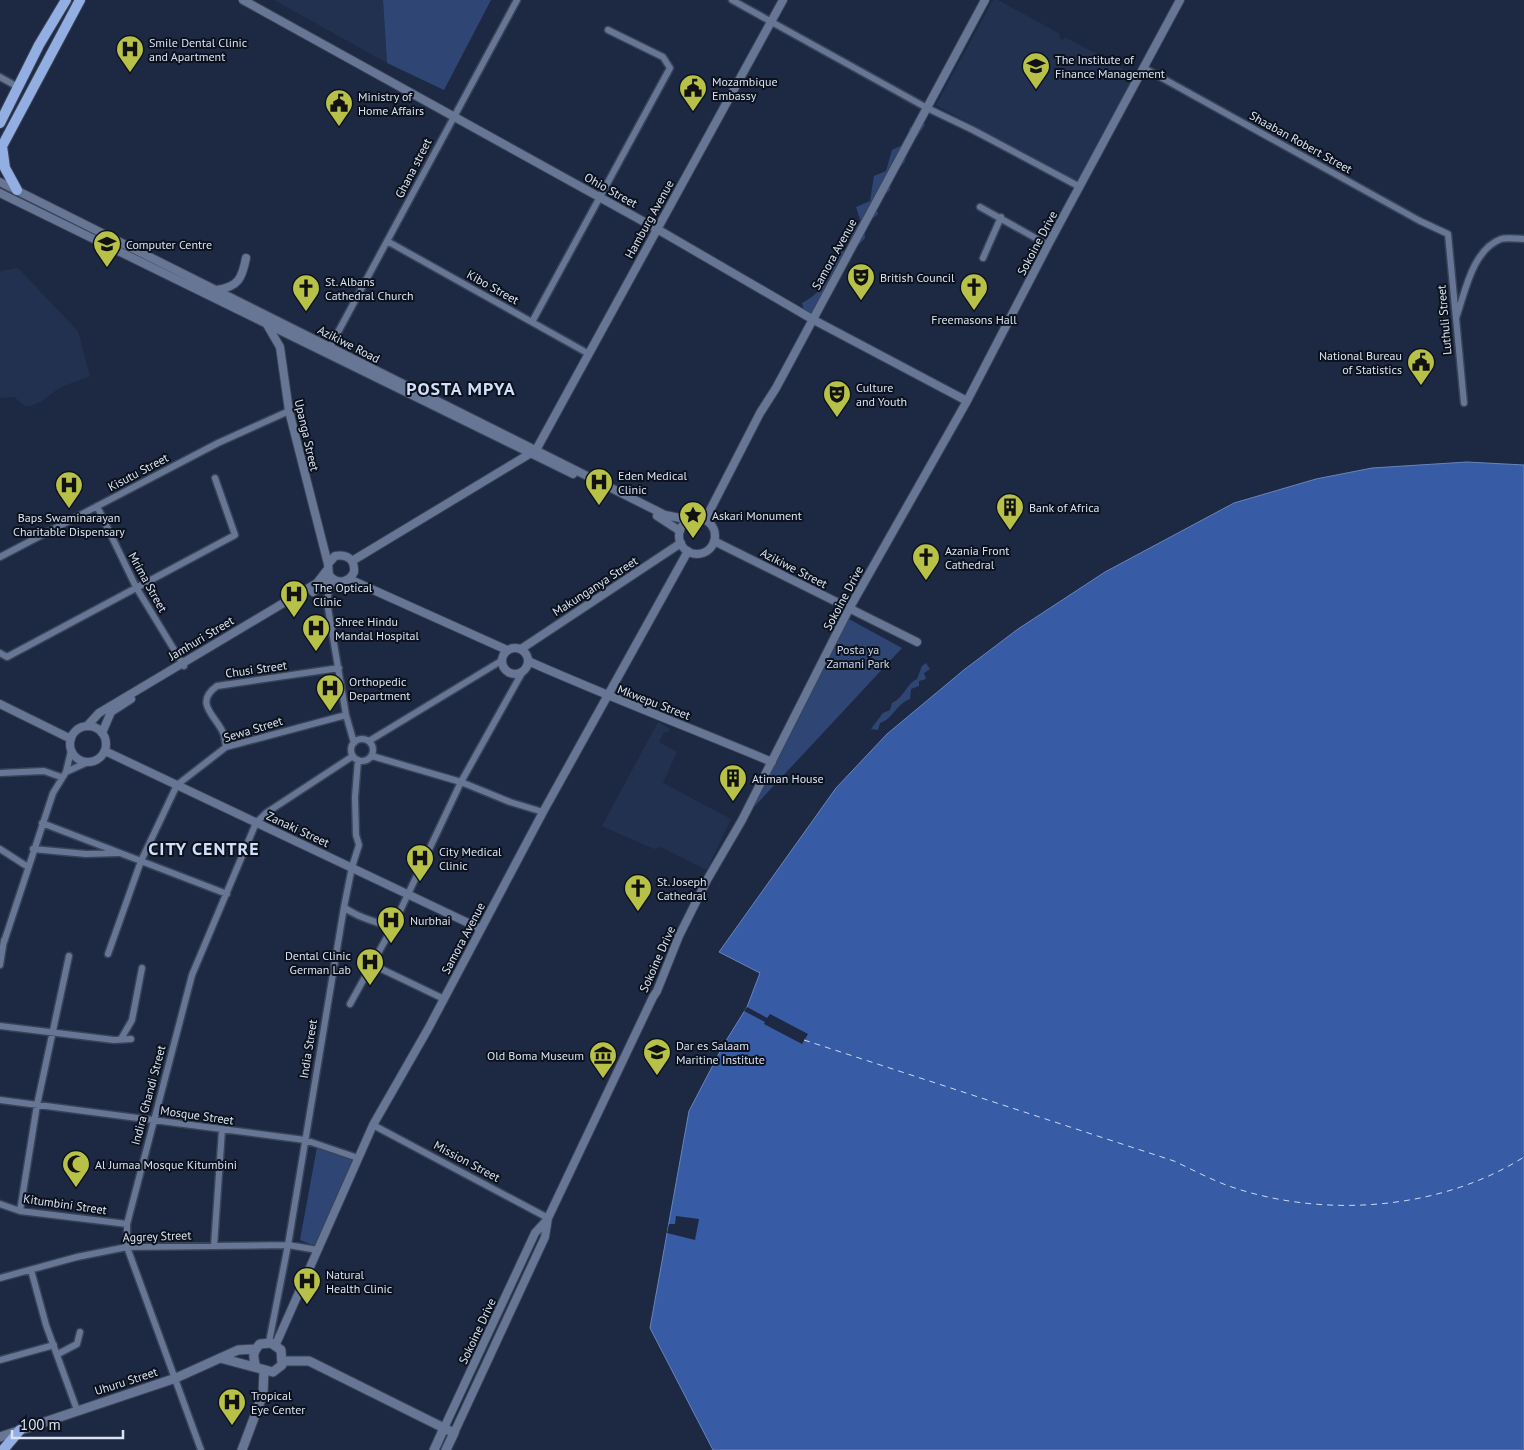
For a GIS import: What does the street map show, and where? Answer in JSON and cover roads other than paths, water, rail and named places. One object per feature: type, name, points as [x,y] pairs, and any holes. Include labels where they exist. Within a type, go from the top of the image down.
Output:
[{"type":"highway","points":[[0,123],[4,105],[18,87],[66,0]]},
{"type":"highway","points":[[17,190],[5,168],[1,148],[80,0]]},
{"type":"highway","points":[[3,1450],[20,1430]]},
{"type":"main road","points":[[242,1450],[263,1394],[264,1370],[253,1357],[255,1349],[260,1344],[272,1343],[281,1350],[284,1361]]},
{"type":"main road","name":"Uhuru Street","points":[[1,1436],[176,1378],[238,1350],[255,1349]]},
{"type":"main road","points":[[220,1358],[264,1370],[282,1365],[284,1361]]},
{"type":"main road","points":[[284,1361],[309,1361],[454,1433],[446,1450]]},
{"type":"main road","points":[[434,1450],[444,1428]]},
{"type":"street","name":"Ohio Street","points":[[243,0],[600,197],[812,319],[967,401]]},
{"type":"street","name":"Ghana street","points":[[330,347],[452,117],[517,0]]},
{"type":"street","points":[[732,0],[927,108],[973,130],[1080,187]]},
{"type":"street","name":"Hamburg Avenue","points":[[534,452],[783,0]]},
{"type":"street","name":"Samora Avenue","points":[[704,520],[760,413],[985,0]]},
{"type":"street","name":"Sokoine Drive","points":[[444,1428],[535,1233],[548,1218],[653,997],[658,991],[679,936],[723,850],[742,820],[849,609],[967,401],[1048,245],[1180,0]]},
{"type":"street","points":[[532,322],[670,68],[663,57],[608,30]]},
{"type":"street","name":"Shaaban Robert Street","points":[[1144,68],[1420,222],[1448,234]]},
{"type":"street","points":[[0,77],[18,87]]},
{"type":"street","name":"Azikiwe Road","points":[[0,182],[330,347],[666,520],[680,531]]},
{"type":"street","name":"Azikiwe Road","points":[[0,193],[266,324],[665,515],[690,520]]},
{"type":"street","points":[[980,207],[1001,217],[1048,245]]},
{"type":"street","points":[[982,258],[1001,217]]},
{"type":"street","name":"Luthuli Street","points":[[1448,234],[1454,322],[1464,403]]},
{"type":"street","points":[[1454,322],[1473,270],[1485,250],[1503,238],[1524,239]]},
{"type":"street","name":"Kibo Street","points":[[387,241],[588,354]]},
{"type":"street","points":[[216,290],[230,287],[238,282],[243,276],[246,258]]},
{"type":"street","name":"Upanga Street","points":[[263,313],[266,324],[280,346],[289,411],[328,567]]},
{"type":"street","points":[[280,346],[287,341],[298,339]]},
{"type":"street","name":"Kisutu Street","points":[[0,557],[218,443],[289,411]]},
{"type":"street","points":[[352,561],[534,452]]},
{"type":"street","points":[[0,653],[7,656],[234,535],[215,478]]},
{"type":"street","name":"Mrima Street","points":[[97,506],[136,588],[183,664]]},
{"type":"street","points":[[690,520],[704,520],[712,527],[714,541],[706,552],[694,554],[688,552],[681,543],[680,531],[690,520]]},
{"type":"street","name":"Azikiwe Street","points":[[714,541],[917,642]]},
{"type":"street","name":"Makunganya Street","points":[[521,649],[681,543]]},
{"type":"street","points":[[323,546],[335,556],[348,557],[352,561],[354,572],[349,579],[341,582],[333,580]]},
{"type":"street","name":"Samora Avenue","points":[[272,1343],[318,1250],[373,1125],[444,999],[543,812],[688,552]]},
{"type":"street","points":[[335,556],[328,567],[333,580],[327,602],[346,715],[354,743]]},
{"type":"street","name":"Jamhuri Street","points":[[102,732],[111,712],[183,664],[317,583],[328,567]]},
{"type":"street","points":[[349,579],[507,650]]},
{"type":"street","name":"Jamhuri Street","points":[[87,726],[98,712],[333,580]]},
{"type":"street","points":[[350,1004],[392,928],[461,782],[523,671],[528,661],[526,654],[521,649],[514,647],[507,650],[501,661],[369,741]]},
{"type":"street","points":[[501,661],[504,668],[511,673],[523,671]]},
{"type":"street","name":"Mkwepu Street","points":[[528,661],[608,697],[654,713],[772,762]]},
{"type":"street","name":"Chusi Street","points":[[226,747],[224,734],[207,708],[206,703],[213,689],[228,684],[339,668]]},
{"type":"street","points":[[0,704],[71,739]]},
{"type":"street","name":"Sewa Street","points":[[178,785],[226,747],[346,715]]},
{"type":"street","points":[[0,773],[44,771],[63,775],[98,759],[105,751],[106,743],[102,732],[87,726],[77,730],[71,739],[71,751],[63,775],[53,793],[33,849],[5,939],[0,965]]},
{"type":"street","points":[[256,822],[266,813],[355,758],[367,760],[372,756],[373,745],[369,741],[361,739],[354,743],[351,750],[355,758]]},
{"type":"street","points":[[71,751],[78,759],[88,762]]},
{"type":"street","name":"Zanaki Street","points":[[105,751],[481,929]]},
{"type":"street","points":[[372,756],[461,782],[510,802],[543,812]]},
{"type":"street","name":"India Street","points":[[272,1343],[344,907],[352,867],[359,845],[356,835],[355,758]]},
{"type":"street","points":[[108,954],[141,861],[178,785]]},
{"type":"street","name":"Indira Ghandi Street","points":[[201,1450],[127,1247],[127,1224],[152,1121],[192,975],[256,822]]},
{"type":"street","points":[[42,823],[227,894]]},
{"type":"street","points":[[33,849],[86,854],[123,853]]},
{"type":"street","points":[[0,850],[28,867]]},
{"type":"street","points":[[344,907],[353,914],[392,928]]},
{"type":"street","points":[[20,1210],[37,1105],[69,956]]},
{"type":"street","points":[[371,964],[444,999]]},
{"type":"street","points":[[121,1039],[132,1020],[142,968]]},
{"type":"street","points":[[0,1026],[131,1039]]},
{"type":"street","name":"Mosque Street","points":[[0,1100],[305,1140],[358,1158]]},
{"type":"street","name":"Mission Street","points":[[373,1125],[548,1218]]},
{"type":"street","points":[[214,1246],[222,1130]]},
{"type":"street","name":"Kitumbini Street","points":[[0,1204],[20,1210],[127,1224]]},
{"type":"street","name":"Sokoine Drive","points":[[454,1433],[545,1237],[548,1218]]},
{"type":"street","name":"Aggrey Street","points":[[0,1278],[127,1247],[288,1245],[318,1250]]},
{"type":"street","points":[[31,1270],[54,1345],[77,1410]]},
{"type":"street","points":[[58,1354],[77,1344],[80,1332]]},
{"type":"street","points":[[0,1360],[54,1345]]},
{"type":"place","name":"Smile Dental Clinic and Apartment","points":[[130,73]]},
{"type":"place","name":"The Institute of Finance Management","points":[[1036,90]]},
{"type":"place","name":"Mozambique Embassy","points":[[693,112]]},
{"type":"place","name":"Ministry of Home Affairs","points":[[339,127]]},
{"type":"place","name":"Computer Centre","points":[[107,268]]},
{"type":"place","name":"British Council","points":[[861,301]]},
{"type":"place","name":"Freemasons Hall","points":[[974,311]]},
{"type":"place","name":"St. Albans Cathedral Church","points":[[306,312]]},
{"type":"place","name":"National Bureau of Statistics","points":[[1421,386]]},
{"type":"place","name":"Culture and Youth","points":[[837,418]]},
{"type":"place","name":"Eden Medical Clinic","points":[[599,506]]},
{"type":"place","name":"Baps Swaminarayan Charitable Dispensary","points":[[69,509]]},
{"type":"place","name":"Bank of Africa","points":[[1010,531]]},
{"type":"place","name":"Askari Monument","points":[[693,539]]},
{"type":"place","name":"Azania Front Cathedral","points":[[926,581]]},
{"type":"place","name":"The Optical Clinic","points":[[294,618]]},
{"type":"place","name":"Shree Hindu Mandal Hospital","points":[[316,652]]},
{"type":"place","name":"Orthopedic Department","points":[[330,712]]},
{"type":"place","name":"Atiman House","points":[[733,802]]},
{"type":"place","name":"City Medical Clinic","points":[[420,882]]},
{"type":"place","name":"St. Joseph Cathedral","points":[[638,912]]},
{"type":"place","name":"Nurbhai","points":[[391,944]]},
{"type":"place","name":"Dental Clinic German Lab","points":[[370,986]]},
{"type":"place","name":"Dar es Salaam Maritine Institute","points":[[657,1076]]},
{"type":"place","name":"Old Boma Museum","points":[[603,1079]]},
{"type":"place","name":"Al Jumaa Mosque Kitumbini","points":[[76,1188]]},
{"type":"place","name":"Natural Health Clinic","points":[[307,1305]]},
{"type":"place","name":"Tropical Eye Center","points":[[232,1426]]},
{"type":"district","name":"POSTA MPYA","points":[[461,388]]},
{"type":"district","name":"CITY CENTRE","points":[[204,848]]},
{"type":"park label","name":"Posta ya Zamani Park","points":[[858,656]]}]
